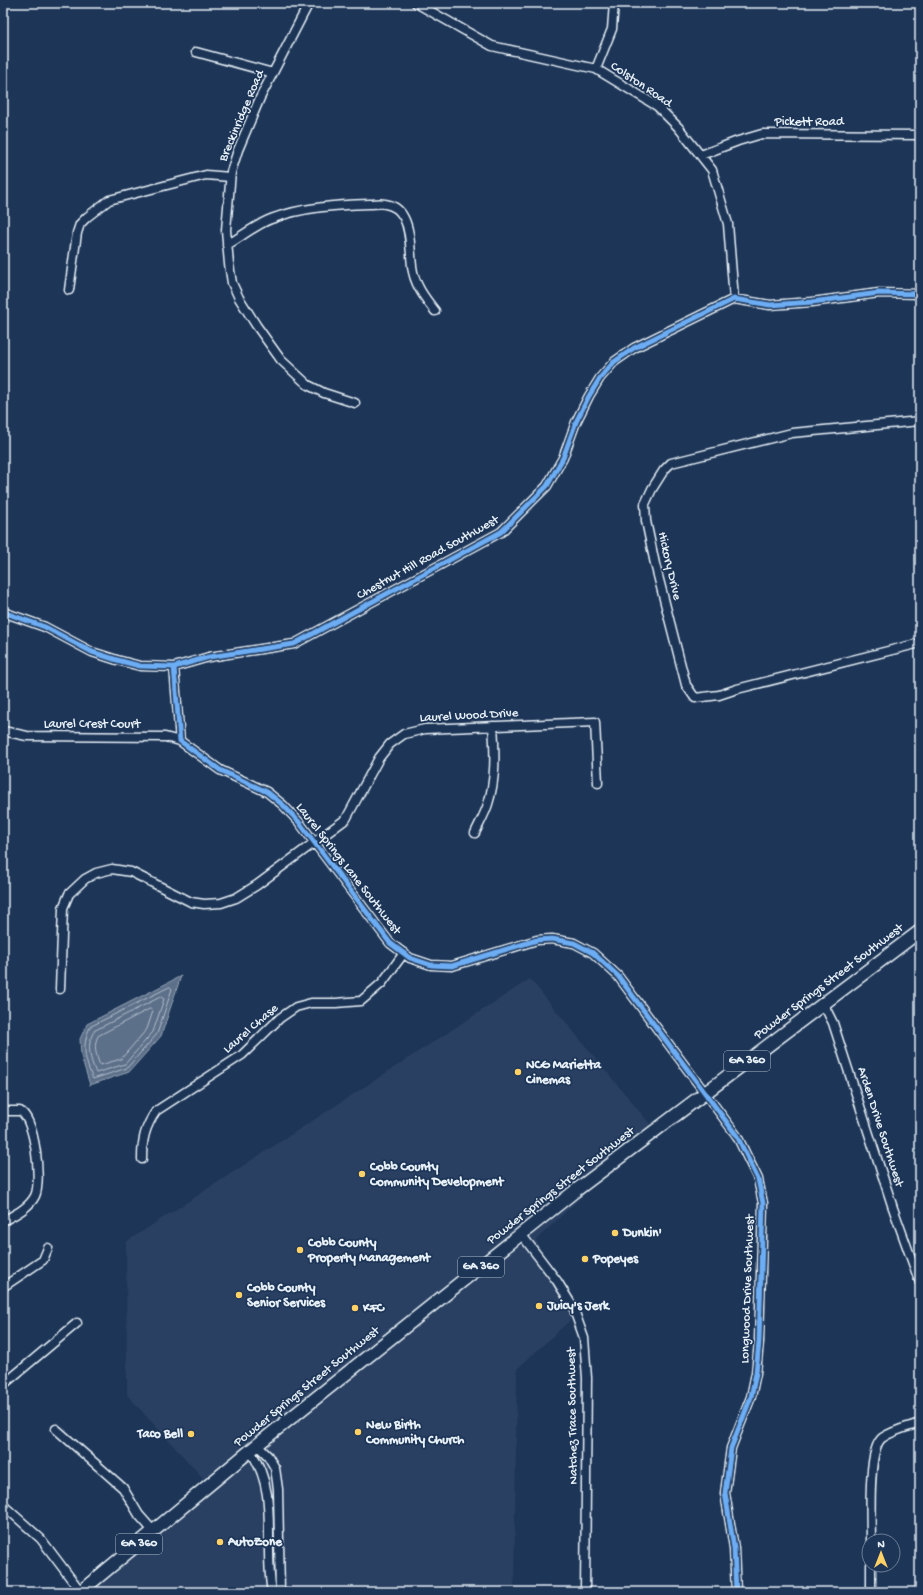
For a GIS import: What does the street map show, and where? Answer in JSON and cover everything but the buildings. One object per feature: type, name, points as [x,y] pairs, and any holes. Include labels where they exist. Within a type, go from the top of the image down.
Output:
[{"type":"main road","name":"Powder Springs Street Southwest","points":[[154,1532],[254,1448],[521,1234],[704,1093],[920,931]]},
{"type":"main road","name":"GA 360","points":[[80,1592],[154,1532]]},
{"type":"street","name":"Breckinridge Road","points":[[309,3],[260,98],[238,150],[230,176],[227,207],[227,245],[232,283],[239,298],[281,360],[308,385],[324,393],[355,403]]},
{"type":"street","name":"Colston Road","points":[[416,3],[492,46],[596,69],[657,106],[678,126],[712,170],[728,224],[734,299]]},
{"type":"street","points":[[596,69],[612,29],[614,3]]},
{"type":"street","points":[[196,52],[273,73]]},
{"type":"street","name":"Pickett Road","points":[[701,155],[738,140],[762,134],[920,135]]},
{"type":"street","points":[[69,290],[77,233],[80,224],[96,208],[109,200],[172,182],[206,175],[230,176]]},
{"type":"street","points":[[227,245],[270,219],[298,211],[352,205],[383,203],[390,205],[397,208],[404,217],[416,283],[424,297],[435,311]]},
{"type":"street","points":[[734,299],[770,305],[812,302],[879,294],[920,294]]},
{"type":"street","name":"Chestnut Hill Road Southwest","points":[[3,612],[45,627],[92,652],[140,666],[174,667],[209,657],[294,644],[501,532],[547,486],[563,458],[576,422],[589,396],[600,378],[614,362],[634,348],[734,299]]},
{"type":"street","name":"Hickory Drive","points":[[920,421],[792,433],[671,463],[664,470],[652,489],[645,504],[646,522],[659,582],[686,685],[695,698],[719,695],[737,689],[920,643]]},
{"type":"street","points":[[174,667],[180,741]]},
{"type":"street","name":"Laurel Wood Drive","points":[[60,989],[63,908],[68,894],[84,879],[96,873],[112,869],[131,872],[191,902],[204,904],[221,903],[236,898],[257,885],[346,819],[379,758],[390,744],[404,734],[425,729],[595,722],[598,783]]},
{"type":"street","points":[[475,833],[488,805],[493,780],[495,759],[493,726]]},
{"type":"street","name":"Laurel Crest Court","points":[[3,731],[27,736],[165,737],[180,741]]},
{"type":"street","name":"Laurel Springs Lane Southwest","points":[[180,741],[220,770],[267,792],[288,811],[315,843],[390,943],[410,958],[431,965],[452,966],[537,940],[552,939],[574,943],[593,953],[618,976],[704,1093]]},
{"type":"street","name":"Laurel Chase","points":[[142,1160],[142,1147],[147,1124],[156,1111],[242,1056],[280,1018],[296,1006],[311,1003],[361,1001],[382,984],[404,953]]},
{"type":"street","name":"Arden Drive Southwest","points":[[823,1003],[833,1023],[893,1208],[920,1283]]},
{"type":"street","name":"Longwood Drive Southwest","points":[[704,1093],[744,1146],[758,1179],[763,1203],[759,1342],[756,1374],[748,1403],[731,1448],[725,1493],[734,1548],[736,1592]]},
{"type":"street","points":[[3,1111],[20,1111],[27,1117],[38,1167],[37,1190],[30,1203],[3,1221]]},
{"type":"street","name":"Natchez Trace Southwest","points":[[521,1234],[557,1281],[573,1307],[584,1338],[587,1378],[585,1592]]},
{"type":"street","points":[[3,1287],[43,1260],[48,1248]]},
{"type":"street","points":[[3,1385],[77,1323]]},
{"type":"street","points":[[871,1533],[871,1480],[874,1449],[882,1438],[920,1423]]},
{"type":"street","points":[[56,1429],[123,1488],[139,1515],[154,1532]]},
{"type":"street","points":[[254,1448],[267,1492],[272,1592]]},
{"type":"street","points":[[254,1448],[268,1456],[274,1468],[278,1489],[280,1592]]},
{"type":"street","points":[[3,1505],[41,1539],[80,1592]]},
{"type":"street","points":[[870,1573],[871,1592]]},
{"type":"shaded area","points":[[530,979],[659,1135],[599,1180],[536,1240],[542,1255],[579,1312],[517,1369],[514,1592],[90,1592],[213,1489],[127,1395],[126,1242]]},
{"type":"water","points":[[181,976],[161,1036],[129,1072],[90,1085],[81,1056],[80,1039],[87,1024]]},
{"type":"cycle path","points":[[3,612],[45,627],[92,652],[140,666],[174,667],[209,657],[294,644],[501,532],[547,486],[563,458],[576,422],[600,378],[614,362],[634,348],[734,299],[770,305],[812,302],[879,293],[920,294]]},
{"type":"cycle path","points":[[174,667],[180,741],[220,770],[267,792],[283,805],[299,822],[390,943],[410,958],[431,965],[452,966],[537,940],[552,939],[574,943],[593,953],[618,976],[737,1136],[758,1179],[763,1203],[759,1342],[756,1373],[751,1397],[731,1448],[725,1493],[734,1548],[736,1592]]},
{"type":"place","name":"NCG Marietta Cinemas","points":[[518,1072]]},
{"type":"place","name":"Cobb County Community Development","points":[[362,1174]]},
{"type":"place","name":"Dunkin'","points":[[615,1233]]},
{"type":"place","name":"Cobb County Property Management","points":[[300,1250]]},
{"type":"place","name":"Popeyes","points":[[585,1259]]},
{"type":"place","name":"Cobb County Senior Services","points":[[239,1295]]},
{"type":"place","name":"Juicy's Jerk","points":[[539,1306]]},
{"type":"place","name":"KFC","points":[[355,1308]]},
{"type":"place","name":"New Birth Community Church","points":[[358,1432]]},
{"type":"place","name":"Taco Bell","points":[[191,1434]]},
{"type":"place","name":"AutoZone","points":[[220,1542]]}]
